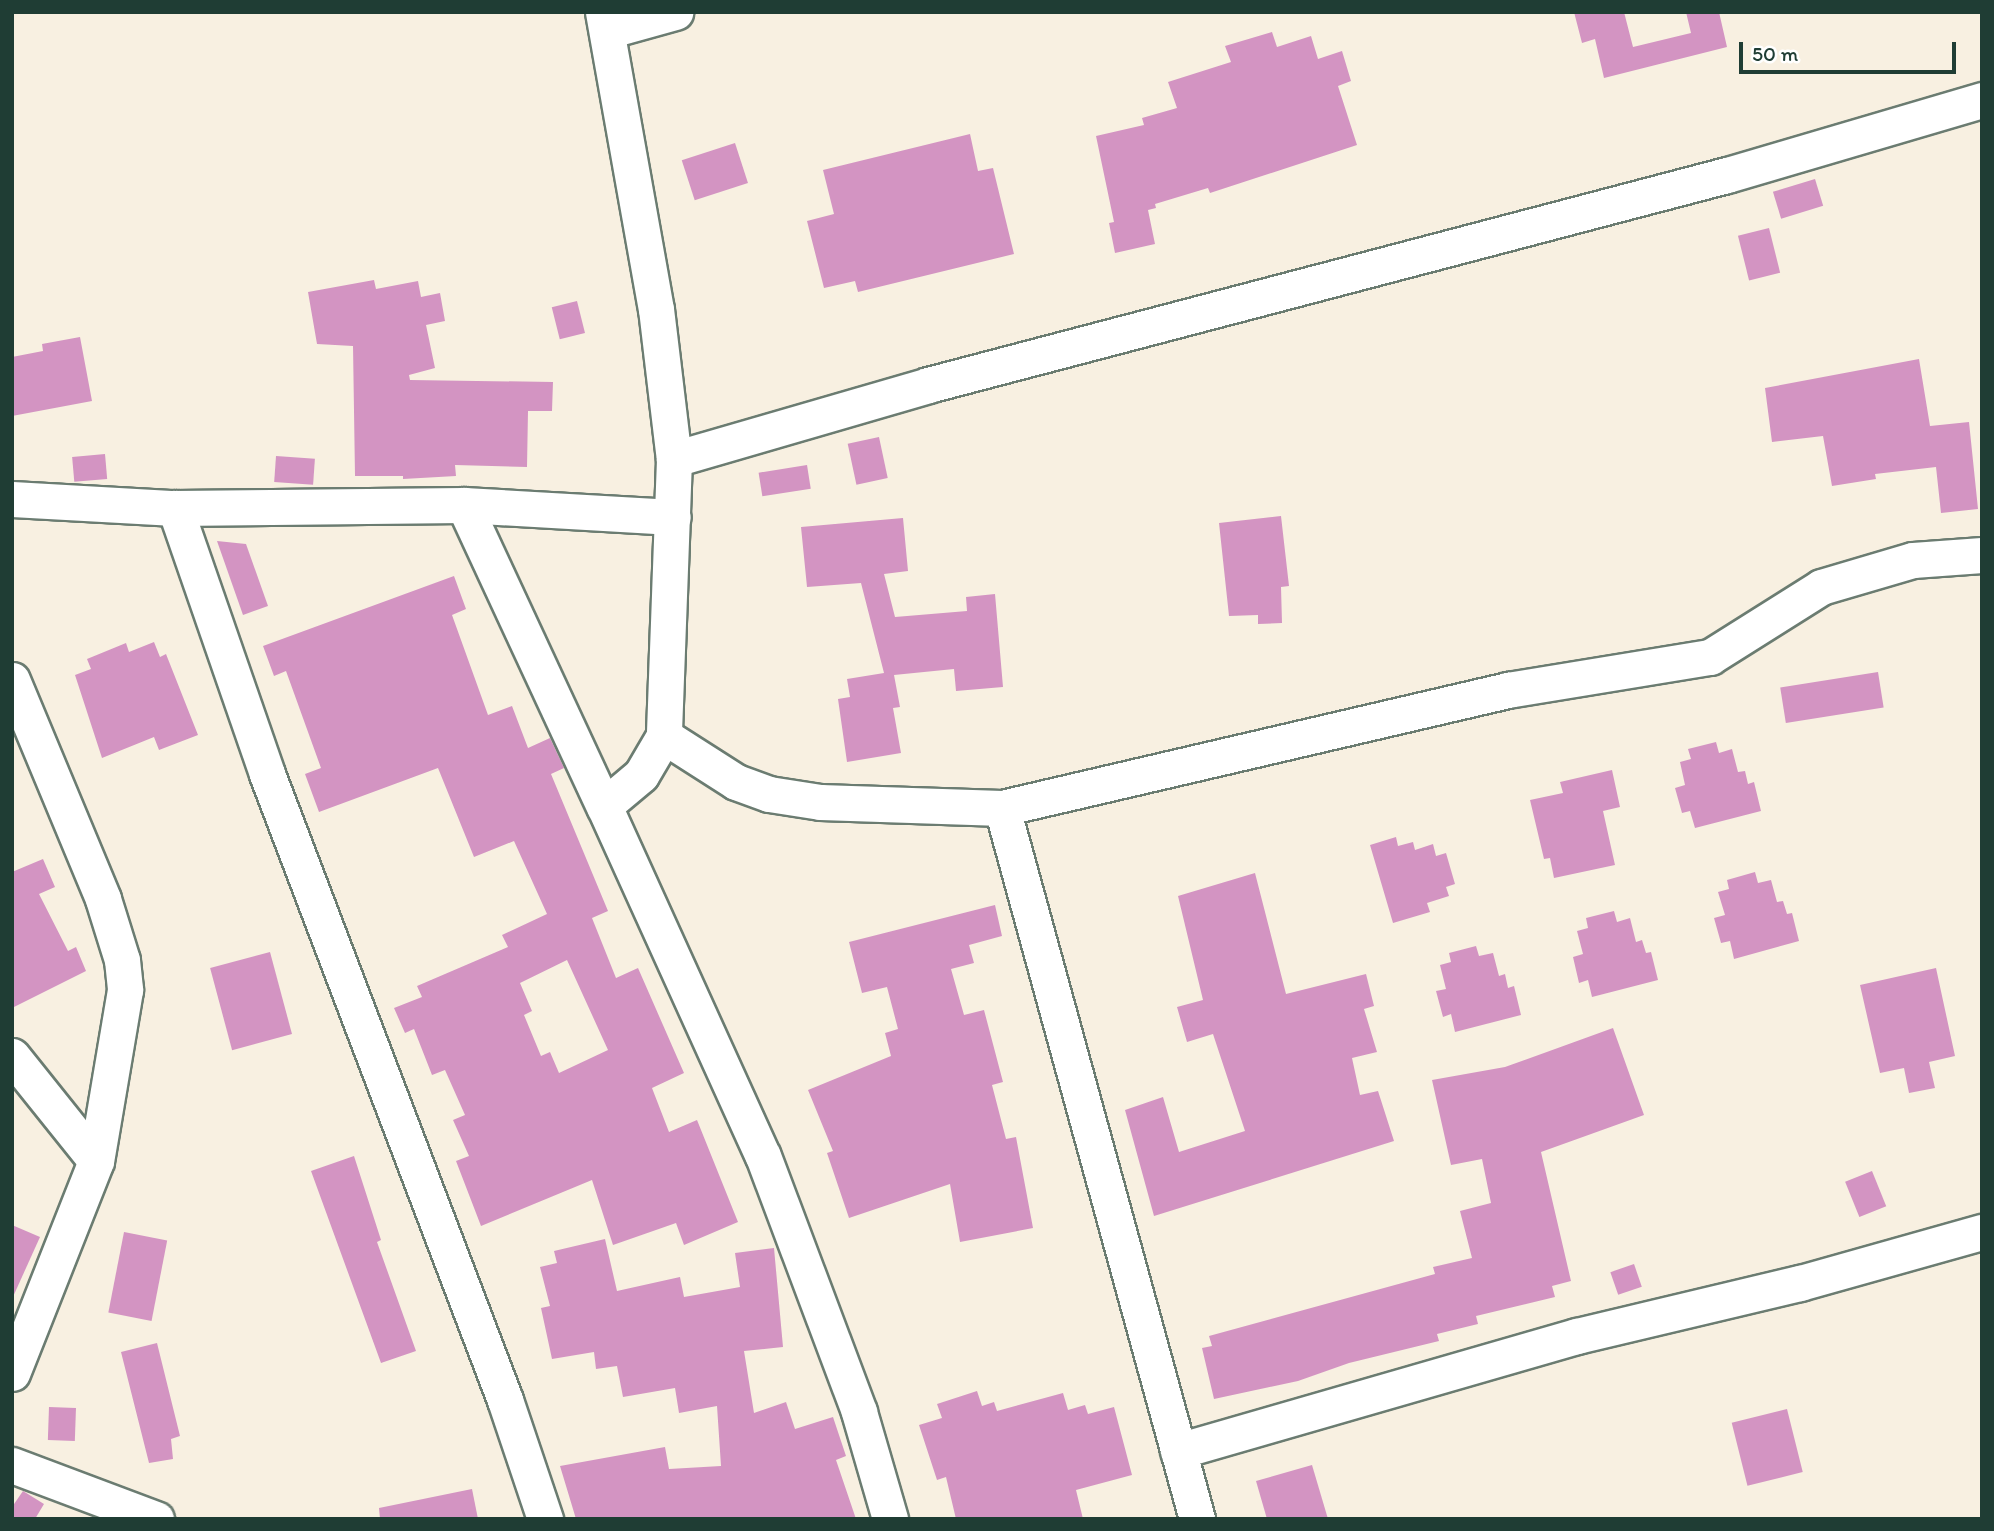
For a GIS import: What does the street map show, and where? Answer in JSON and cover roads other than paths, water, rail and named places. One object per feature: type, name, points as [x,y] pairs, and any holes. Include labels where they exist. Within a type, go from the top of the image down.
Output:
[{"type":"street","points":[[604,806],[641,775],[663,736],[666,594],[673,517],[674,459],[656,309],[605,22],[675,12]]},
{"type":"street","points":[[674,459],[928,385],[1727,175],[1982,100]]},
{"type":"street","points":[[12,499],[175,508],[464,505],[673,517]]},
{"type":"street","points":[[464,505],[763,1156],[859,1412],[890,1519]]},
{"type":"street","points":[[175,508],[267,774],[505,1400],[545,1519]]},
{"type":"street","points":[[663,736],[736,782],[769,793],[820,802],[1002,808],[1508,690],[1710,657],[1821,587],[1913,561],[1982,555]]},
{"type":"street","points":[[12,680],[103,899],[122,960],[122,1021],[96,1161],[12,1373]]},
{"type":"street","points":[[1002,808],[1196,1519]]},
{"type":"street","points":[[12,1056],[96,1161]]},
{"type":"street","points":[[1178,1451],[1577,1336],[1800,1283],[1982,1232]]},
{"type":"street","points":[[12,1465],[156,1519]]}]
